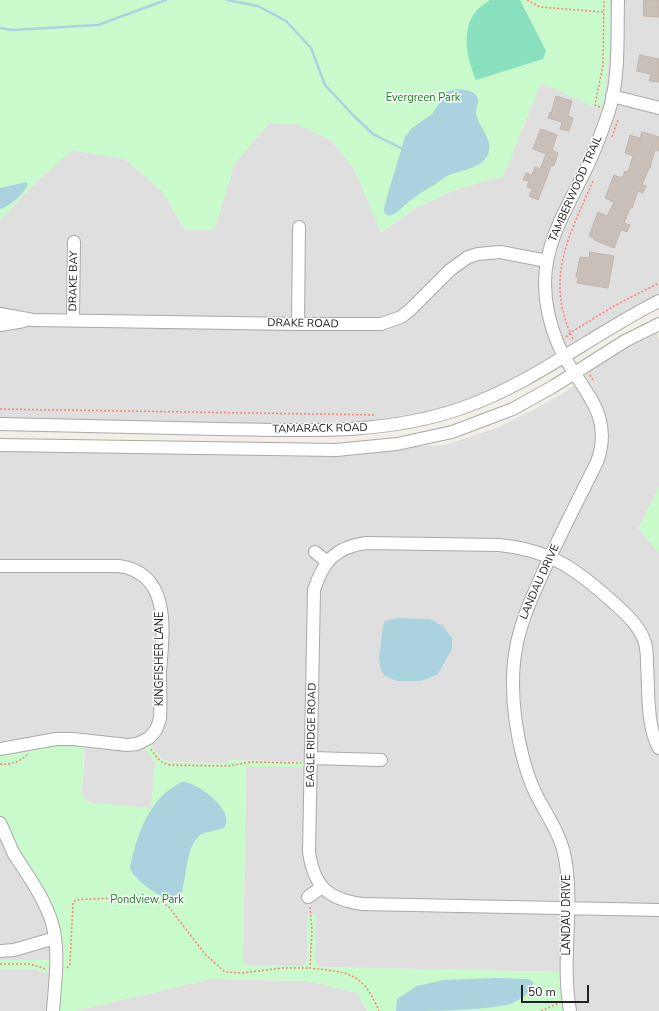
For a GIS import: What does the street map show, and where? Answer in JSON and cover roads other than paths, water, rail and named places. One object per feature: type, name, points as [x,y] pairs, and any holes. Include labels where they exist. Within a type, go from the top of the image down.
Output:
[{"type":"street","name":"TAMBERWOOD TRAIL","points":[[575,373],[558,344],[550,320],[546,299],[545,282],[547,261],[557,227],[597,145],[609,112],[616,67],[618,0]]},
{"type":"street","points":[[612,96],[659,108]]},
{"type":"street","points":[[298,324],[299,228]]},
{"type":"street","name":"DRAKE BAY","points":[[73,320],[74,242]]},
{"type":"street","name":"DRAKE ROAD","points":[[0,314],[33,320],[371,325],[381,324],[401,317],[458,264],[468,257],[478,254],[500,252],[547,261]]},
{"type":"street","name":"TAMARACK ROAD","points":[[0,424],[315,431],[371,428],[417,421],[469,405],[508,389],[565,357],[609,328],[659,301]]},
{"type":"street","name":"DRAKE ROAD","points":[[0,326],[33,320]]},
{"type":"street","name":"TAMARACK ROAD","points":[[0,445],[329,450],[374,448],[422,440],[487,420],[512,409],[534,398],[625,341],[659,324]]},
{"type":"street","name":"LANDAU DRIVE","points":[[570,1011],[567,971],[569,908],[565,856],[557,832],[535,791],[523,760],[514,710],[514,662],[518,636],[528,607],[550,557],[596,462],[602,444],[601,426],[598,413],[575,373]]},
{"type":"street","name":"EAGLE RIDGE ROAD","points":[[659,748],[651,723],[647,656],[645,643],[639,629],[629,616],[590,582],[568,566],[550,557],[520,548],[499,545],[366,543],[354,545],[339,552],[327,562],[321,571],[314,590],[309,852],[315,877],[322,887],[333,896],[346,902],[362,904],[659,910]]},
{"type":"street","points":[[315,552],[327,562]]},
{"type":"street","name":"KINGFISHER LANE","points":[[0,566],[119,566],[130,568],[139,572],[148,580],[159,598],[161,610],[160,718],[156,730],[149,738],[137,744],[127,745],[73,739],[56,739],[0,749]]},
{"type":"street","points":[[311,761],[381,760]]},
{"type":"street","points":[[0,824],[13,852],[39,892],[52,923],[55,938],[56,973],[53,1011]]},
{"type":"street","points":[[308,897],[322,887]]},
{"type":"street","points":[[0,951],[14,950],[55,938]]},
{"type":"water","points":[[457,89],[470,91],[477,97],[477,119],[489,145],[487,156],[483,161],[474,167],[445,177],[416,196],[394,214],[385,214],[384,209],[388,193],[405,137],[412,128],[432,114],[445,92]]},
{"type":"water","points":[[26,182],[28,184],[20,196],[0,209],[0,188]]},
{"type":"water","points":[[397,618],[430,619],[443,626],[452,638],[452,649],[438,674],[422,681],[397,681],[385,676],[381,671],[379,658],[383,626],[385,621]]},
{"type":"water","points":[[182,782],[196,786],[213,798],[225,814],[227,821],[224,828],[202,834],[195,841],[189,855],[181,895],[173,900],[162,897],[148,888],[136,878],[130,868],[136,843],[146,818],[161,797],[171,788]]},
{"type":"water","points":[[495,978],[528,979],[533,982],[533,987],[528,994],[511,1004],[485,1008],[454,1010],[396,1011],[397,999],[417,986],[444,980]]},
{"type":"waterway","points":[[0,28],[12,30],[98,25],[166,0]]},
{"type":"waterway","points":[[227,0],[258,6],[286,21],[311,48],[325,85],[373,134],[401,148]]},
{"type":"park label","name":"Evergreen Park","points":[[423,98]]},
{"type":"park label","name":"Pondview Park","points":[[147,900]]}]
